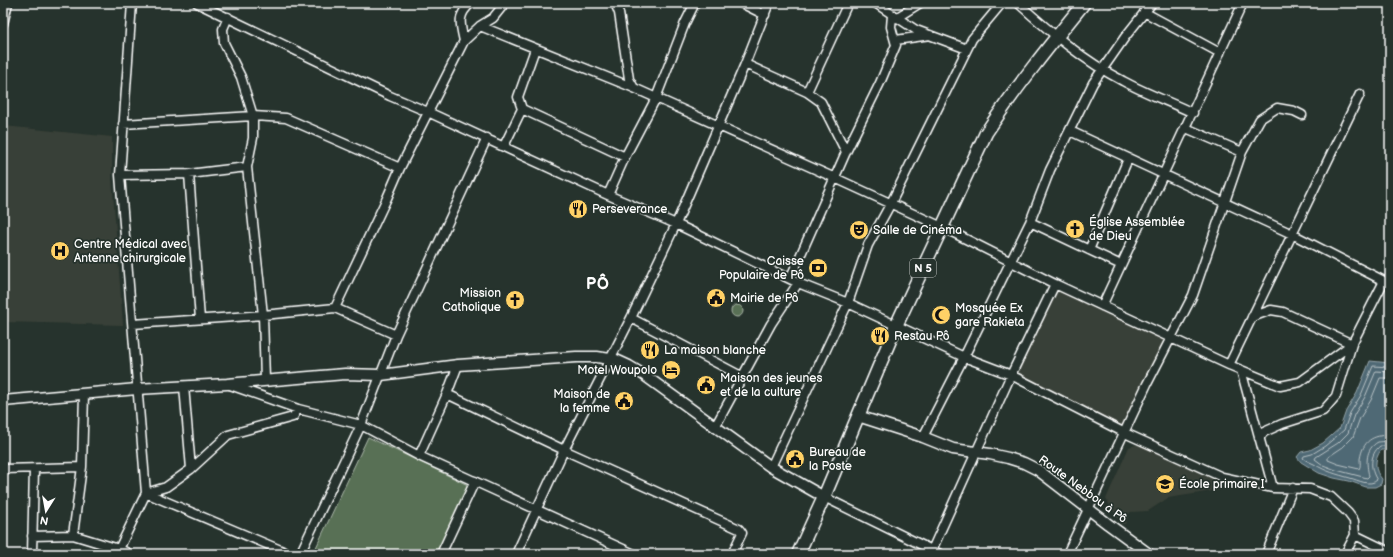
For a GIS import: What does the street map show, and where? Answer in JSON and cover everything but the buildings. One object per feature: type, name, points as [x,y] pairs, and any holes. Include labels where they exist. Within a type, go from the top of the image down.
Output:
[{"type":"highway","name":"N 5","points":[[798,554],[824,497],[896,326],[986,133],[1004,105],[1084,3]]},
{"type":"main road","points":[[3,401],[136,389],[227,384],[345,374],[381,375],[458,365],[576,357],[597,357],[616,360],[644,375],[771,467],[824,497]]},
{"type":"main road","name":"Route Nebbou à Pô","points":[[858,416],[923,437],[953,449],[1008,458],[1024,463],[1038,470],[1149,554]]},
{"type":"street","points":[[3,24],[8,3]]},
{"type":"street","points":[[120,549],[146,493],[136,389],[133,324],[120,175],[132,3]]},
{"type":"street","points":[[197,3],[390,96],[487,138],[608,195],[676,224],[794,281],[964,357],[1011,376],[1125,433],[1222,477],[1273,488],[1310,489],[1330,497],[1348,513],[1354,521],[1355,535],[1345,554]]},
{"type":"street","points":[[464,41],[459,22],[464,9],[471,3]]},
{"type":"street","points":[[335,308],[400,168],[464,41],[480,26],[492,18],[505,3]]},
{"type":"street","points":[[615,3],[619,13],[629,79],[634,88]]},
{"type":"street","points":[[608,195],[625,157],[656,98],[685,23],[695,3]]},
{"type":"street","points":[[741,3],[765,15]]},
{"type":"street","points":[[516,554],[564,450],[631,318],[676,224],[745,64],[769,3]]},
{"type":"street","points":[[808,92],[848,3]]},
{"type":"street","points":[[875,3],[916,30],[931,34],[967,49]]},
{"type":"street","points":[[894,16],[920,3]]},
{"type":"street","points":[[771,467],[848,304],[868,245],[891,203],[972,39],[1002,3]]},
{"type":"street","points":[[1018,3],[1056,37],[1102,69],[1123,82],[1193,113]]},
{"type":"street","points":[[923,437],[1030,222],[1050,170],[1093,83],[1152,3]]},
{"type":"street","points":[[1102,306],[1243,3]]},
{"type":"street","points":[[1144,12],[1220,52]]},
{"type":"street","points":[[715,427],[794,281],[846,152],[880,83],[896,45],[892,27],[894,16]]},
{"type":"street","points":[[228,17],[223,29],[224,43],[241,77],[253,116],[253,138],[247,167],[264,315],[265,380]]},
{"type":"street","points":[[480,26],[634,88],[891,203],[1055,284],[1229,365],[1280,386],[1300,382],[1352,344]]},
{"type":"street","points":[[896,40],[931,34]]},
{"type":"street","points":[[504,146],[522,109],[518,97],[535,49]]},
{"type":"street","points":[[745,64],[808,92],[821,102],[846,152]]},
{"type":"street","points":[[1229,365],[1360,94]]},
{"type":"street","points":[[1067,554],[1170,338],[1193,295],[1223,203],[1242,152],[1260,119],[1277,108],[1294,111],[1302,116]]},
{"type":"street","points":[[522,109],[625,157]]},
{"type":"street","points":[[123,124],[253,116],[286,118],[400,168]]},
{"type":"street","points":[[1186,128],[1242,152]]},
{"type":"street","points":[[1070,131],[1292,234],[1387,281],[1352,344],[1336,396],[1323,411],[1282,424],[1264,432],[1259,438]]},
{"type":"street","points":[[300,554],[362,425],[396,334],[487,138]]},
{"type":"street","points":[[1089,250],[1128,159]]},
{"type":"street","points":[[120,175],[189,174],[247,167]]},
{"type":"street","points":[[189,174],[200,319]]},
{"type":"street","points":[[1030,222],[1121,265]]},
{"type":"street","points":[[824,497],[936,552],[976,452],[1055,284]]},
{"type":"street","points":[[133,324],[264,315],[335,308],[396,334]]},
{"type":"street","points":[[1252,317],[1271,310],[1283,312],[1352,344]]},
{"type":"street","points":[[631,318],[743,377]]},
{"type":"street","points":[[419,456],[447,394],[458,365]]},
{"type":"street","points":[[1241,370],[1273,488]]},
{"type":"street","points":[[227,384],[298,409],[362,425],[419,456],[634,554]]},
{"type":"street","points":[[184,386],[191,469]]},
{"type":"street","points":[[73,535],[82,467],[84,394]]},
{"type":"street","points":[[447,394],[564,450],[739,529],[742,533],[732,554]]},
{"type":"street","points":[[146,493],[166,487],[191,469],[228,435],[293,417],[298,409]]},
{"type":"street","points":[[3,469],[82,467]]},
{"type":"street","points":[[32,554],[34,469]]},
{"type":"street","points":[[441,554],[475,481]]},
{"type":"street","points":[[1266,554],[1293,488]]},
{"type":"street","points":[[146,493],[290,554]]},
{"type":"street","points":[[32,536],[73,535],[120,549],[130,554]]},
{"type":"street","points":[[1355,535],[1390,552]]},
{"type":"shaded area","name":"Centre Médical avec Antenne chirurgicale","points":[[4,126],[112,137],[112,179],[123,325],[3,322]]},
{"type":"shaded area","points":[[1057,288],[1166,338],[1124,427],[1015,374]]},
{"type":"shaded area","name":"École primaire I","points":[[1139,444],[1216,479],[1219,490],[1168,498],[1148,511],[1130,512],[1125,524],[1121,524],[1106,499],[1129,447]]},
{"type":"green space","points":[[735,305],[739,305],[743,311],[739,317],[735,317],[731,313],[731,309]]},
{"type":"green space","points":[[368,437],[470,486],[437,554],[313,554]]},
{"type":"water","points":[[1370,361],[1390,363],[1390,450],[1381,450],[1377,457],[1376,469],[1382,479],[1381,484],[1375,487],[1366,487],[1319,473],[1301,462],[1297,457],[1301,452],[1310,450],[1323,443],[1340,428],[1346,411],[1357,393]]},
{"type":"waterway","points":[[1388,365],[1390,359]]},
{"type":"place","name":"Perseverance","points":[[578,209]]},
{"type":"place","name":"Église Assemblée de Dieu","points":[[1075,229]]},
{"type":"place","name":"Salle de Cinéma","points":[[859,230]]},
{"type":"place","name":"Centre Médical avec Antenne chirurgicale","points":[[60,251]]},
{"type":"place","name":"Caisse Populaire de Pô","points":[[818,268]]},
{"type":"place","name":"Mairie de Pô","points":[[716,298]]},
{"type":"place","name":"Mission Catholique","points":[[515,300]]},
{"type":"place","name":"Mosquée Ex gare Rakieta","points":[[941,315]]},
{"type":"place","name":"Restau Pô","points":[[880,336]]},
{"type":"place","name":"La maison blanche","points":[[650,350]]},
{"type":"place","name":"Motel Woupolo","points":[[671,370]]},
{"type":"place","name":"Maison des jeunes et de la culture","points":[[706,385]]},
{"type":"place","name":"Maison de la femme","points":[[624,401]]},
{"type":"place","name":"Bureau de la Poste","points":[[795,459]]},
{"type":"place","name":"École primaire I","points":[[1165,484]]},
{"type":"district","name":"PÔ","points":[[598,283]]}]
